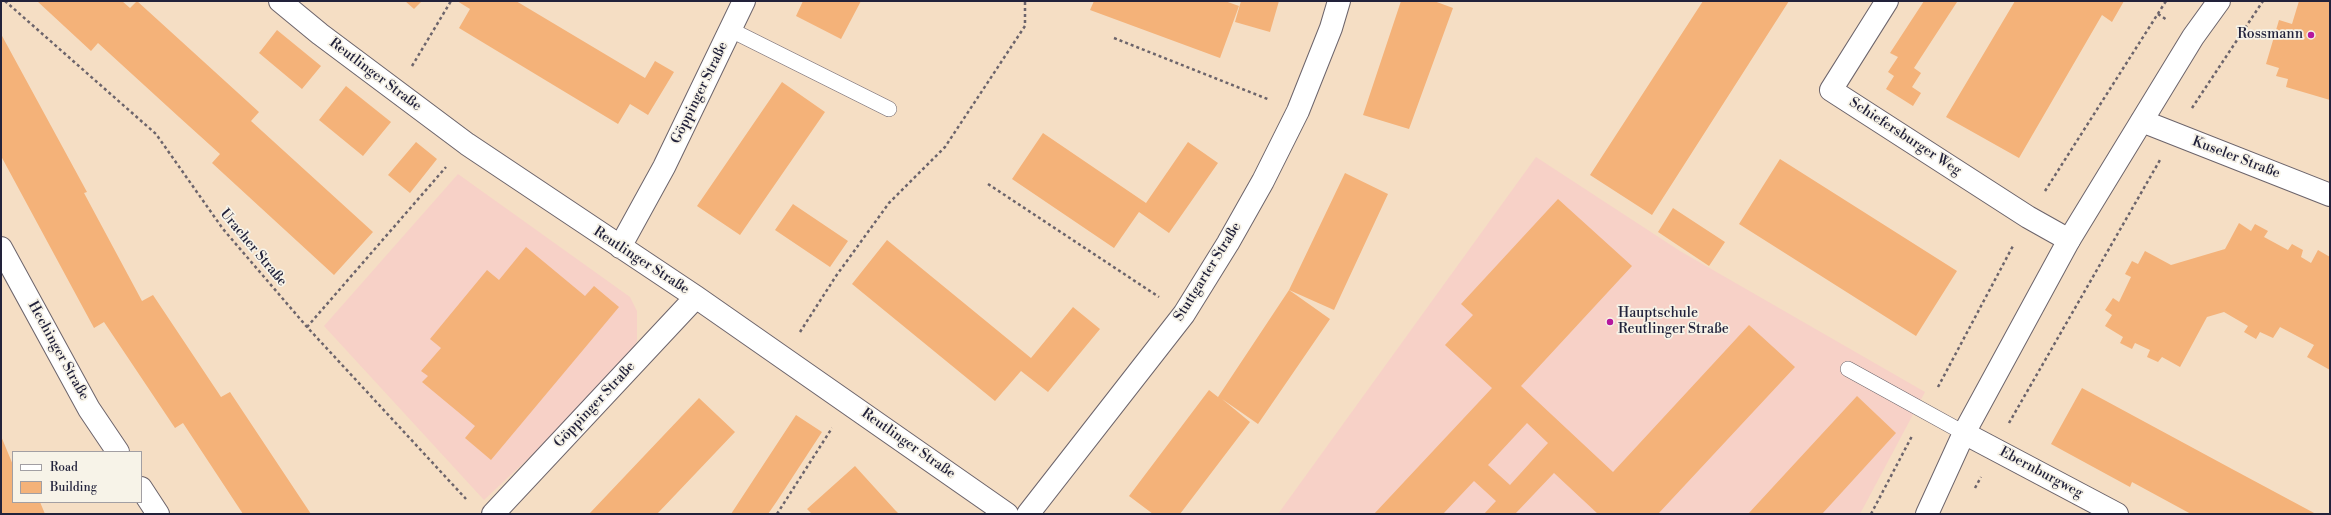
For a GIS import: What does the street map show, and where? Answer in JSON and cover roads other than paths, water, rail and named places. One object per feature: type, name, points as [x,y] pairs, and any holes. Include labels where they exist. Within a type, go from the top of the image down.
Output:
[{"type":"street","name":"Reutlinger Straße","points":[[280,1],[320,34],[467,144],[696,297],[1007,514]]},
{"type":"street","name":"Göppinger Straße","points":[[620,247],[664,167],[744,1]]},
{"type":"street","name":"Stuttgarter Straße","points":[[1028,514],[1184,314],[1264,181],[1298,111],[1331,28],[1339,1]]},
{"type":"street","name":"Schiefersburger Weg","points":[[1887,1],[1831,90],[2028,217],[2069,240]]},
{"type":"street","points":[[1927,514],[1964,433],[2069,240],[2193,37],[2220,1]]},
{"type":"street","name":"Kuseler Straße","points":[[2142,122],[2330,195]]},
{"type":"street","name":"Hechinger Straße","points":[[1,248],[90,409],[117,451]]},
{"type":"street","name":"Göppinger Straße","points":[[493,514],[696,297]]},
{"type":"street","name":"Ebernburgweg","points":[[1964,433],[2117,514]]},
{"type":"street","points":[[142,490],[158,514]]},
{"type":"lane","points":[[731,30],[889,109]]},
{"type":"lane","points":[[1848,369],[1964,433]]},
{"type":"place","name":"Rossmann","points":[[2311,35]]},
{"type":"place","name":"Hauptschule Reutlinger Straße","points":[[1610,322]]}]
